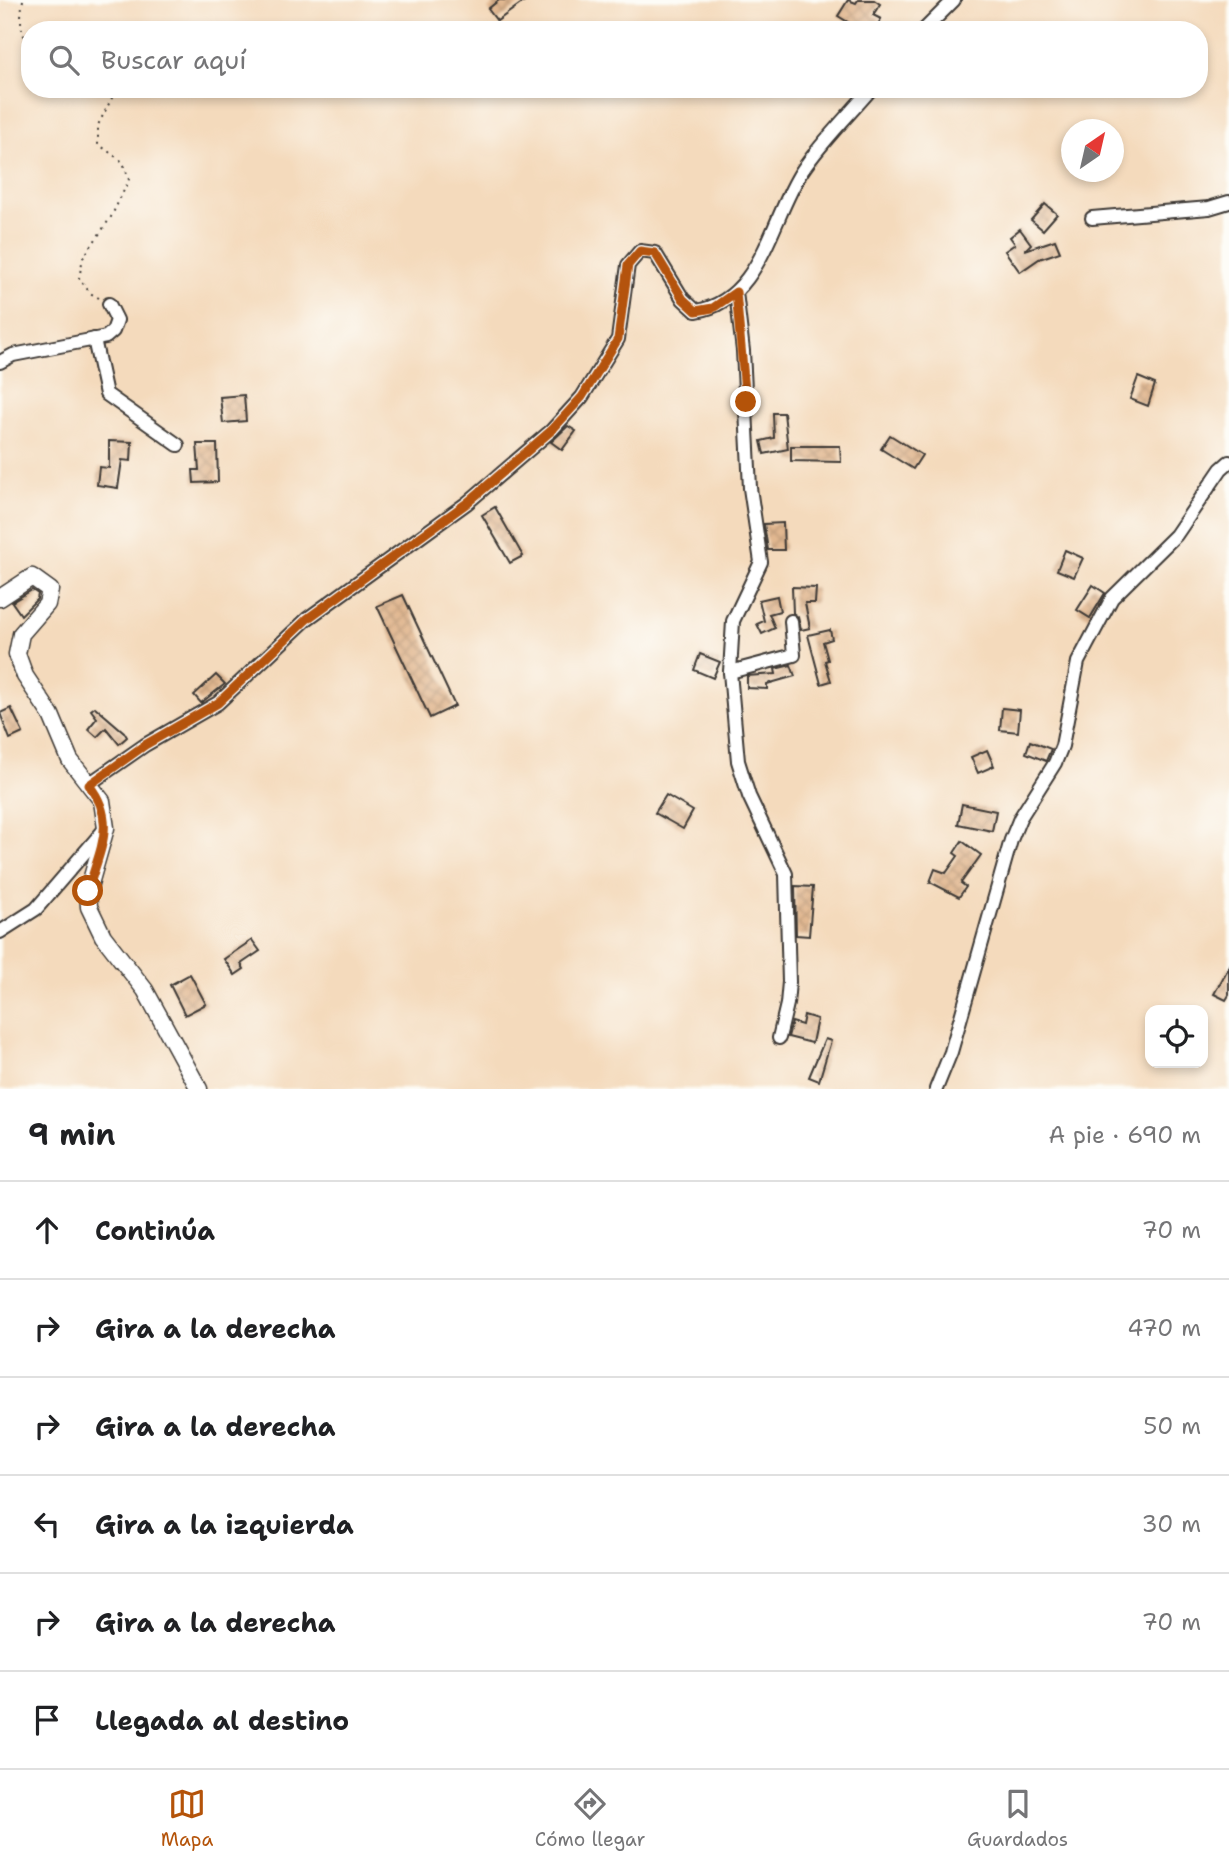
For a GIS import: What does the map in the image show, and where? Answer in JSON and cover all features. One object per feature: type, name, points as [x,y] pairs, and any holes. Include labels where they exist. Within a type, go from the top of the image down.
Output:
[{"type":"street","points":[[933,21],[954,0]]},
{"type":"street","points":[[89,785],[145,745],[218,703],[307,619],[467,503],[552,430],[582,397],[618,339],[628,265],[640,251],[655,253],[683,299],[696,311],[713,308],[736,292],[759,263],[801,172],[863,98]]},
{"type":"street","points":[[1092,218],[1209,208],[1229,202]]},
{"type":"street","points":[[736,292],[743,351],[750,488],[761,562],[733,621],[730,672],[738,761],[749,796],[786,874],[789,982],[779,1038]]},
{"type":"street","points":[[0,362],[13,355],[106,337],[113,331],[117,320],[109,304]]},
{"type":"street","points":[[94,339],[107,394],[178,445]]},
{"type":"street","points":[[936,1089],[951,1052],[1011,841],[1020,818],[1055,763],[1062,746],[1078,662],[1112,598],[1177,535],[1229,461]]},
{"type":"street","points":[[0,598],[32,578],[50,590],[47,604],[21,634],[17,654],[25,676],[51,715],[70,760],[102,801],[106,828],[88,891],[94,921],[145,990],[199,1089]]},
{"type":"street","points":[[730,672],[794,655],[791,621]]},
{"type":"street","points":[[0,932],[36,909],[106,828]]},
{"type":"path","points":[[21,24],[23,0]]},
{"type":"path","points":[[109,304],[90,293],[79,278],[83,258],[111,218],[129,180],[123,162],[98,144],[98,125],[112,98]]},
{"type":"building","points":[[499,0],[526,0],[497,21],[488,9]]},
{"type":"building","points":[[848,0],[856,3],[858,0],[874,0],[880,4],[873,15],[881,19],[880,21],[846,21],[838,16]]},
{"type":"building","points":[[1045,204],[1057,214],[1043,230],[1031,220]]},
{"type":"building","points":[[1020,229],[1031,244],[1025,250],[1055,240],[1060,252],[1039,259],[1020,272],[1005,251],[1015,244],[1010,237]]},
{"type":"building","points":[[1138,377],[1155,384],[1148,406],[1130,399]]},
{"type":"building","points":[[244,395],[246,421],[223,423],[220,397]]},
{"type":"building","points":[[773,413],[784,413],[788,449],[764,454],[761,441],[774,438]]},
{"type":"building","points":[[568,426],[576,431],[562,450],[551,442]]},
{"type":"building","points":[[890,435],[922,455],[913,469],[881,449]]},
{"type":"building","points":[[109,441],[132,442],[131,461],[122,460],[118,488],[97,485],[99,467],[109,468]]},
{"type":"building","points":[[197,444],[217,444],[218,482],[194,483],[193,470],[199,470]]},
{"type":"building","points":[[791,446],[840,446],[841,462],[791,461]]},
{"type":"building","points":[[495,507],[523,556],[510,563],[482,515]]},
{"type":"building","points":[[783,523],[784,550],[768,550],[764,524]]},
{"type":"building","points":[[1065,550],[1083,558],[1074,577],[1057,570]]},
{"type":"building","points":[[1093,585],[1105,593],[1090,618],[1077,610]]},
{"type":"building","points":[[792,587],[816,588],[815,603],[805,603],[810,628],[801,630],[798,617],[793,613]]},
{"type":"building","points":[[32,590],[38,594],[37,599],[21,615],[12,602]]},
{"type":"building","points":[[403,595],[455,706],[430,718],[377,606]]},
{"type":"building","points":[[777,596],[780,611],[769,614],[775,628],[762,634],[757,624],[764,621],[759,600]]},
{"type":"building","points":[[830,630],[832,639],[823,642],[831,681],[821,684],[808,635]]},
{"type":"building","points":[[700,654],[720,662],[713,678],[694,670]]},
{"type":"building","points":[[791,665],[795,676],[767,684],[767,689],[747,688],[747,676],[776,674],[775,669]]},
{"type":"building","points":[[216,675],[225,684],[201,703],[194,695]]},
{"type":"building","points":[[95,707],[124,732],[127,737],[119,744],[106,728],[97,737],[88,729],[97,718],[91,710]]},
{"type":"building","points":[[11,708],[23,733],[10,739],[0,713]]},
{"type":"building","points":[[1002,708],[1020,710],[1018,732],[1000,730]]},
{"type":"building","points":[[1030,741],[1051,749],[1046,761],[1026,753]]},
{"type":"building","points":[[987,750],[994,766],[978,773],[971,757]]},
{"type":"building","points":[[666,795],[693,811],[683,829],[655,813]]},
{"type":"building","points":[[962,804],[996,811],[992,831],[958,824]]},
{"type":"building","points":[[962,841],[981,855],[961,883],[966,887],[959,897],[930,882],[935,869],[946,873],[958,856],[954,853]]},
{"type":"building","points":[[795,886],[813,887],[809,936],[796,935]]},
{"type":"building","points":[[252,940],[260,951],[241,964],[244,969],[235,975],[224,959]]},
{"type":"building","points":[[1229,967],[1229,995],[1226,1000],[1214,994]]},
{"type":"building","points":[[190,974],[206,1004],[185,1015],[170,985]]},
{"type":"building","points":[[804,1015],[817,1019],[812,1043],[788,1037],[792,1022],[802,1025]]},
{"type":"building","points":[[825,1039],[831,1041],[819,1081],[809,1077]]},
{"type":"route","points":[[88,891],[106,828],[102,801],[89,785],[145,745],[201,716],[218,703],[307,619],[467,503],[552,430],[582,397],[618,339],[628,265],[640,251],[655,253],[683,299],[696,311],[713,308],[736,292],[746,402]]}]
